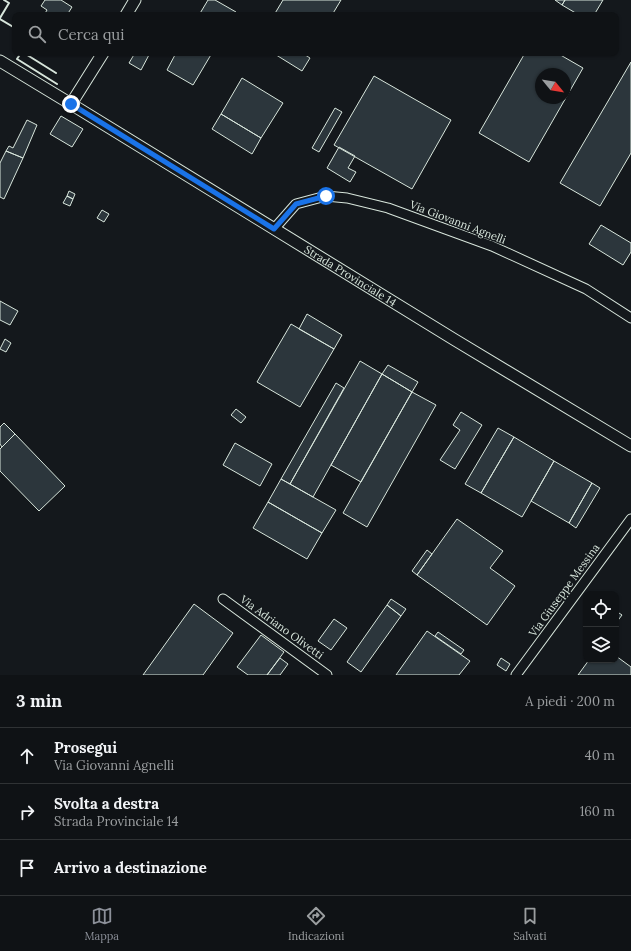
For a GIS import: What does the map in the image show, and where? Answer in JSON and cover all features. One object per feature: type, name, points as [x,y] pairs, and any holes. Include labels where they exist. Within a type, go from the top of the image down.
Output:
[{"type":"street","points":[[128,12],[136,0]]},
{"type":"street","points":[[71,104],[101,56]]},
{"type":"street","name":"Strada Provinciale 14","points":[[0,61],[631,446]]},
{"type":"street","name":"Via Giovanni Agnelli","points":[[274,229],[296,204],[326,196],[347,198],[388,208],[492,246],[586,289],[631,318]]},
{"type":"street","name":"Via Giuseppe Messina","points":[[516,675],[631,519]]},
{"type":"street","name":"Via Adriano Olivetti","points":[[224,599],[327,675]]},
{"type":"building","points":[[45,0],[61,0],[72,7],[69,12],[46,12],[47,10],[41,6]]},
{"type":"building","points":[[208,0],[215,0],[236,12],[201,12]]},
{"type":"building","points":[[283,0],[341,0],[334,12],[276,12]]},
{"type":"building","points":[[555,0],[565,0],[562,5]]},
{"type":"building","points":[[565,0],[603,0],[596,12],[574,12],[562,5]]},
{"type":"building","points":[[133,56],[148,56],[141,70],[129,63]]},
{"type":"building","points":[[174,56],[210,56],[193,85],[167,70]]},
{"type":"building","points":[[278,56],[307,56],[310,58],[302,71]]},
{"type":"building","points":[[523,56],[562,56],[583,68],[571,89],[571,68],[535,68],[535,104],[562,104],[529,162],[479,133]]},
{"type":"building","points":[[631,62],[631,153],[600,206],[560,183]]},
{"type":"building","points":[[374,76],[451,120],[412,189],[334,145]]},
{"type":"building","points":[[242,78],[283,103],[261,138],[221,114]]},
{"type":"building","points":[[335,108],[342,112],[319,152],[312,148]]},
{"type":"building","points":[[221,114],[261,138],[252,154],[212,129]]},
{"type":"building","points":[[61,116],[83,129],[72,147],[50,134]]},
{"type":"building","points":[[27,120],[37,125],[23,158],[6,151],[9,146],[13,148]]},
{"type":"building","points":[[339,147],[355,156],[348,168],[356,172],[350,182],[327,168]]},
{"type":"building","points":[[6,151],[23,158],[4,199],[0,197],[0,163]]},
{"type":"building","points":[[69,191],[75,194],[73,199],[67,196]]},
{"type":"building","points":[[67,196],[73,199],[70,206],[63,203]]},
{"type":"building","points":[[102,210],[109,214],[104,222],[97,218]]},
{"type":"building","points":[[601,225],[631,243],[631,252],[623,265],[589,244]]},
{"type":"building","points":[[0,301],[18,311],[10,325],[0,320]]},
{"type":"building","points":[[307,314],[342,335],[334,349],[299,329]]},
{"type":"building","points":[[291,324],[334,349],[300,407],[257,382]]},
{"type":"building","points":[[5,339],[11,343],[6,352],[0,349]]},
{"type":"building","points":[[360,361],[382,374],[313,497],[290,484]]},
{"type":"building","points":[[388,365],[418,382],[412,392],[382,374]]},
{"type":"building","points":[[382,374],[412,392],[361,482],[331,465]]},
{"type":"building","points":[[336,383],[344,388],[290,484],[281,479]]},
{"type":"building","points":[[412,392],[436,405],[367,527],[343,513]]},
{"type":"building","points":[[236,409],[246,417],[241,423],[231,415]]},
{"type":"building","points":[[461,412],[482,425],[455,469],[440,460],[460,430],[453,425]]},
{"type":"building","points":[[4,423],[15,434],[2,447],[0,444],[0,427]]},
{"type":"building","points":[[498,428],[514,437],[481,493],[465,484]]},
{"type":"building","points":[[15,434],[65,486],[39,511],[0,471],[0,449]]},
{"type":"building","points":[[514,437],[554,461],[522,517],[481,493]]},
{"type":"building","points":[[235,443],[272,464],[260,486],[223,465]]},
{"type":"building","points":[[554,461],[592,483],[569,523],[531,501]]},
{"type":"building","points":[[281,479],[336,510],[322,533],[268,502]]},
{"type":"building","points":[[592,483],[600,488],[576,528],[569,523]]},
{"type":"building","points":[[268,502],[322,533],[307,559],[253,528]]},
{"type":"building","points":[[457,519],[503,551],[490,568],[515,586],[487,625],[417,575]]},
{"type":"building","points":[[427,550],[432,554],[417,575],[412,571]]},
{"type":"building","points":[[391,599],[406,609],[401,616],[387,605]]},
{"type":"building","points":[[194,604],[233,633],[203,675],[143,675]]},
{"type":"building","points":[[387,605],[401,616],[361,672],[347,662]]},
{"type":"building","points":[[334,619],[347,628],[331,650],[318,641]]},
{"type":"building","points":[[427,631],[470,661],[459,675],[396,675]]},
{"type":"building","points":[[438,632],[464,650],[461,654],[435,636]]},
{"type":"building","points":[[261,635],[284,652],[267,675],[248,675],[237,667]]},
{"type":"building","points":[[280,658],[288,664],[280,675],[267,675]]},
{"type":"building","points":[[501,658],[510,664],[506,671],[497,665]]},
{"type":"building","points":[[619,658],[631,667],[631,675],[578,675],[587,663],[619,663]]},
{"type":"wall","points":[[0,18],[9,3],[4,0]]},
{"type":"wall","points":[[0,19],[12,26]]},
{"type":"wall","points":[[19,56],[17,59],[57,84]]},
{"type":"wall","points":[[29,56],[56,73]]},
{"type":"route","points":[[71,104],[274,229],[296,204],[326,196]]}]
